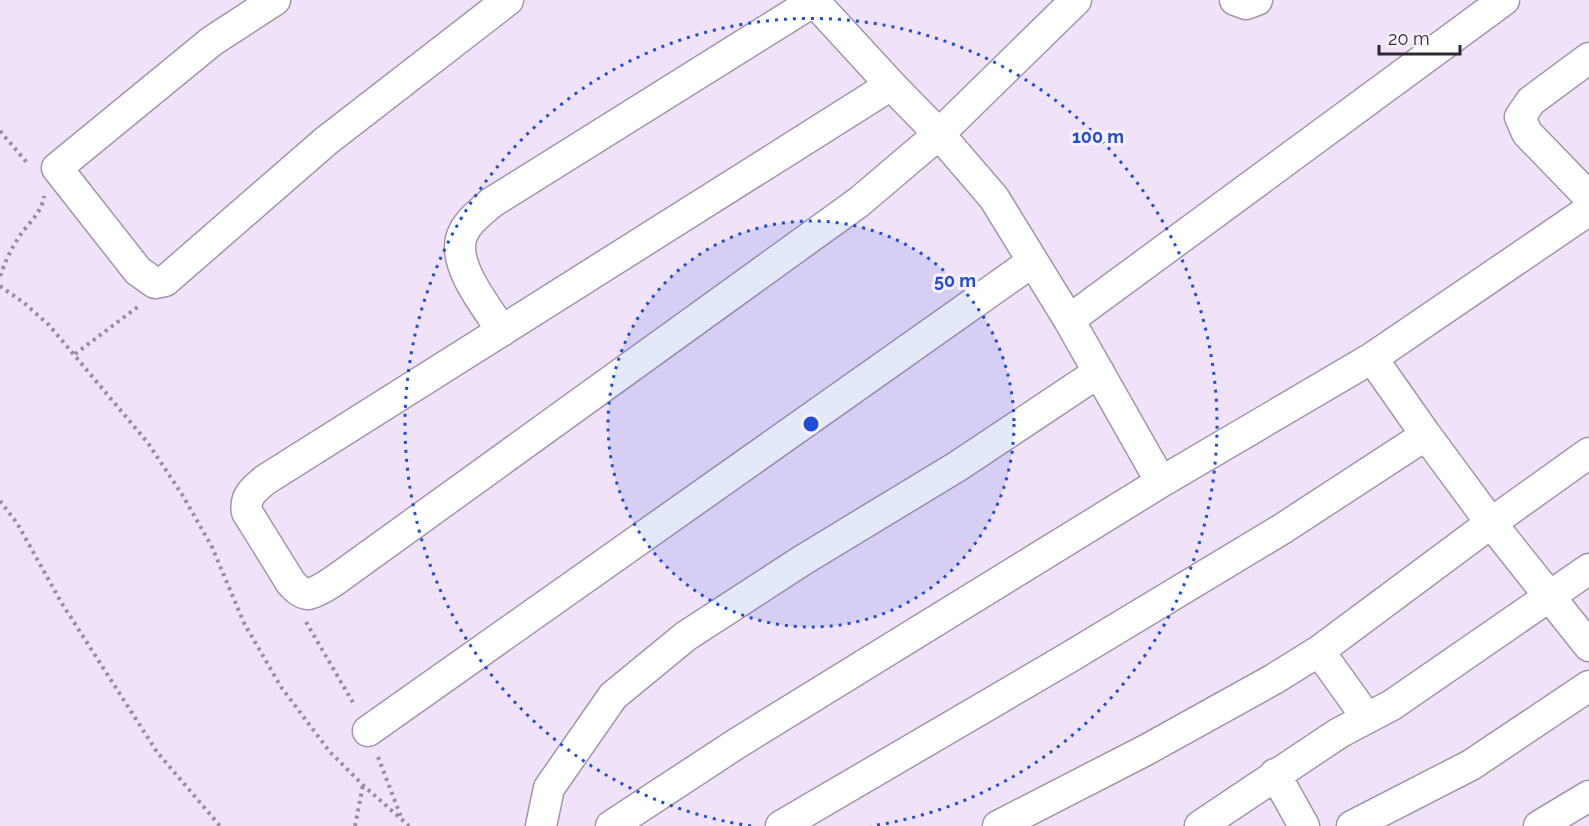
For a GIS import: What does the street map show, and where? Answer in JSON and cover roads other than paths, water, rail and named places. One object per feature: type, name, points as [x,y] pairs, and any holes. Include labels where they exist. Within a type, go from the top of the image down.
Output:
[{"type":"street","points":[[275,0],[212,42],[57,168],[138,271],[155,284],[165,281],[326,141],[508,0]]},
{"type":"street","points":[[502,331],[464,272],[460,254],[461,238],[472,219],[491,203],[814,0],[939,134],[993,198],[1070,320],[1161,482]]},
{"type":"street","points":[[891,85],[265,480],[252,491],[245,503],[247,512],[291,583],[307,594],[315,592],[345,573],[858,202],[939,134],[1076,0]]},
{"type":"street","points":[[1235,0],[1246,4],[1257,0]]},
{"type":"street","points":[[1070,320],[1504,0]]},
{"type":"street","points":[[1589,57],[1531,101],[1520,117],[1527,133],[1589,196]]},
{"type":"street","points":[[612,826],[736,744],[1161,482],[1372,358],[1589,210]]},
{"type":"street","points":[[368,731],[1032,262]]},
{"type":"street","points":[[1372,358],[1491,523],[1589,646]]},
{"type":"street","points":[[541,826],[549,788],[613,696],[686,636],[804,560],[958,466],[1099,372]]},
{"type":"street","points":[[781,826],[1068,658],[1282,529],[1426,435]]},
{"type":"street","points":[[998,826],[1146,750],[1274,679],[1319,651],[1589,453]]},
{"type":"street","points":[[1200,826],[1339,733],[1392,705],[1589,569]]},
{"type":"street","points":[[1319,651],[1367,718]]},
{"type":"street","points":[[1352,826],[1471,765],[1589,686]]},
{"type":"street","points":[[1275,774],[1304,826]]},
{"type":"street","points":[[1539,826],[1589,796]]}]
